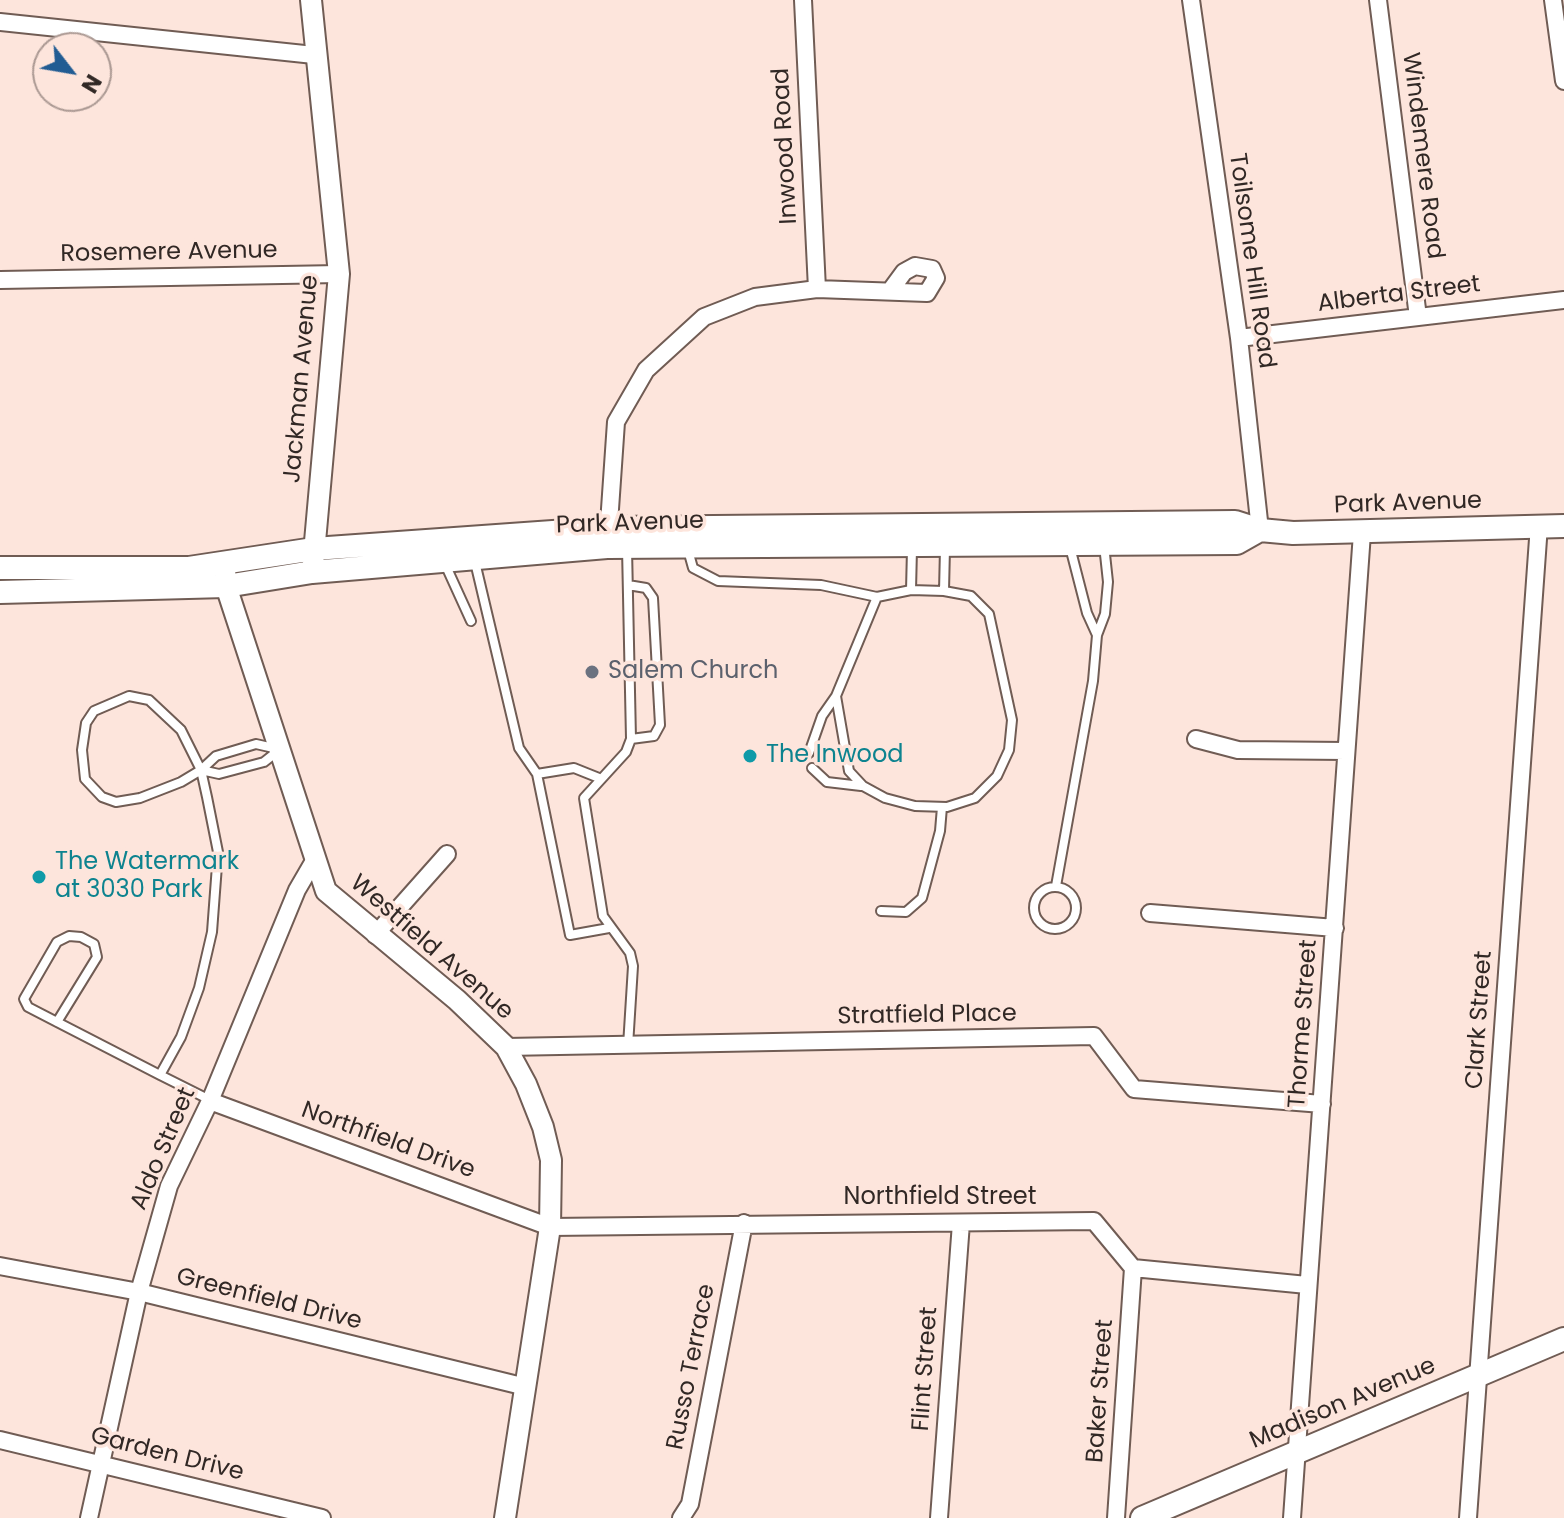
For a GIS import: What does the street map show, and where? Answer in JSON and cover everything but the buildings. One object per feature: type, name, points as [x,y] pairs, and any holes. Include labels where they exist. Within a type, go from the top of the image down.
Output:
[{"type":"main road","name":"Park Avenue","points":[[0,592],[226,586],[313,560],[618,537],[1235,522],[1260,530],[1362,533],[1556,525]]},
{"type":"main road","name":"Park Avenue","points":[[687,537],[945,548],[1237,543],[1260,530]]},
{"type":"main road","name":"Park Avenue","points":[[0,568],[189,568],[224,563],[313,560],[443,560],[618,537]]},
{"type":"main road","name":"Madison Avenue","points":[[1142,1518],[1564,1339]]},
{"type":"street","name":"Jackman Avenue","points":[[311,0],[314,55],[339,274],[313,560]]},
{"type":"street","name":"Inwood Road","points":[[803,0],[817,289]]},
{"type":"street","name":"Toilsome Hill Road","points":[[1191,0],[1239,338],[1260,530]]},
{"type":"street","name":"Windemere Road","points":[[1378,0],[1418,317]]},
{"type":"street","points":[[1553,0],[1564,81]]},
{"type":"street","points":[[0,22],[314,55]]},
{"type":"street","name":"Rosemere Avenue","points":[[0,280],[339,274]]},
{"type":"street","points":[[618,537],[616,422],[646,370],[704,317],[755,297],[817,289],[859,293],[890,291]]},
{"type":"street","name":"Alberta Street","points":[[1239,338],[1564,300]]},
{"type":"street","name":"Clark Street","points":[[1468,1518],[1556,525]]},
{"type":"street","name":"Thorme Street","points":[[1292,1518],[1362,533]]},
{"type":"street","name":"Westfield Avenue","points":[[224,563],[226,586],[326,891],[375,935],[457,1000],[506,1047],[526,1084],[543,1127],[551,1160],[550,1227],[505,1518]]},
{"type":"street","points":[[1196,739],[1238,750],[1346,751]]},
{"type":"street","points":[[375,935],[447,854]]},
{"type":"street","name":"Aldo Street","points":[[89,1518],[104,1463],[139,1292],[169,1186],[210,1101],[297,890],[315,859]]},
{"type":"street","points":[[1150,913],[1335,928]]},
{"type":"street","name":"Stratfield Place","points":[[506,1047],[1094,1036],[1134,1089],[1322,1104]]},
{"type":"street","name":"Northfield Drive","points":[[210,1101],[550,1227]]},
{"type":"street","name":"Northfield Street","points":[[550,1227],[1094,1221],[1133,1268]]},
{"type":"street","name":"Russo Terrace","points":[[681,1518],[690,1504],[744,1223]]},
{"type":"street","name":"Flint Street","points":[[939,1518],[961,1223]]},
{"type":"street","name":"Greenfield Drive","points":[[0,1266],[139,1292],[526,1387]]},
{"type":"street","points":[[1133,1268],[1307,1285]]},
{"type":"street","name":"Baker Street","points":[[1116,1518],[1133,1268]]},
{"type":"street","name":"Garden Drive","points":[[0,1440],[322,1518]]},
{"type":"lane","points":[[618,537],[628,585],[631,739],[626,752],[599,778],[584,798],[603,916],[630,953],[633,966],[628,1047]]},
{"type":"lane","points":[[687,537],[693,568],[718,581],[821,585],[877,597],[911,590],[944,591],[971,596],[989,614],[1012,720],[1009,750],[987,788],[975,798],[942,807],[903,804],[863,786],[827,782],[812,768]]},
{"type":"lane","points":[[1056,886],[1091,696],[1097,635],[1105,614],[1108,582],[1104,545]]},
{"type":"lane","points":[[1069,546],[1087,613],[1097,635]]},
{"type":"lane","points":[[911,590],[912,548]]},
{"type":"lane","points":[[944,591],[945,548]]},
{"type":"lane","points":[[474,557],[519,748],[537,774],[570,935],[609,928]]},
{"type":"lane","points":[[443,560],[471,621]]},
{"type":"lane","points":[[628,585],[646,588],[653,598],[660,725],[654,736],[631,739]]},
{"type":"lane","points":[[809,753],[822,716],[836,696],[877,597]]},
{"type":"lane","points":[[160,1075],[181,1037],[195,1000],[212,932],[218,852],[201,770],[181,730],[149,700],[129,696],[94,711],[86,723],[82,750],[85,779],[102,797],[116,802],[140,798],[201,770],[216,756],[256,744],[280,750]]},
{"type":"lane","points":[[836,696],[849,771],[863,786]]},
{"type":"lane","points":[[201,770],[219,774],[264,762],[280,750]]},
{"type":"lane","points":[[537,774],[574,768],[599,778]]},
{"type":"lane","points":[[881,911],[906,912],[922,898],[940,831],[942,807]]},
{"type":"lane","points":[[1056,886],[1071,893],[1076,908],[1070,923],[1055,929],[1040,923],[1034,905],[1041,891],[1056,886]]},
{"type":"lane","points":[[57,1022],[97,957],[94,944],[81,937],[69,936],[57,942],[24,999],[28,1007],[57,1022],[160,1075],[210,1101]]},
{"type":"place","name":"Salem Church","points":[[592,672]]},
{"type":"place","name":"The Inwood","points":[[750,756]]},
{"type":"place","name":"The Watermark at 3030 Park","points":[[39,877]]}]
